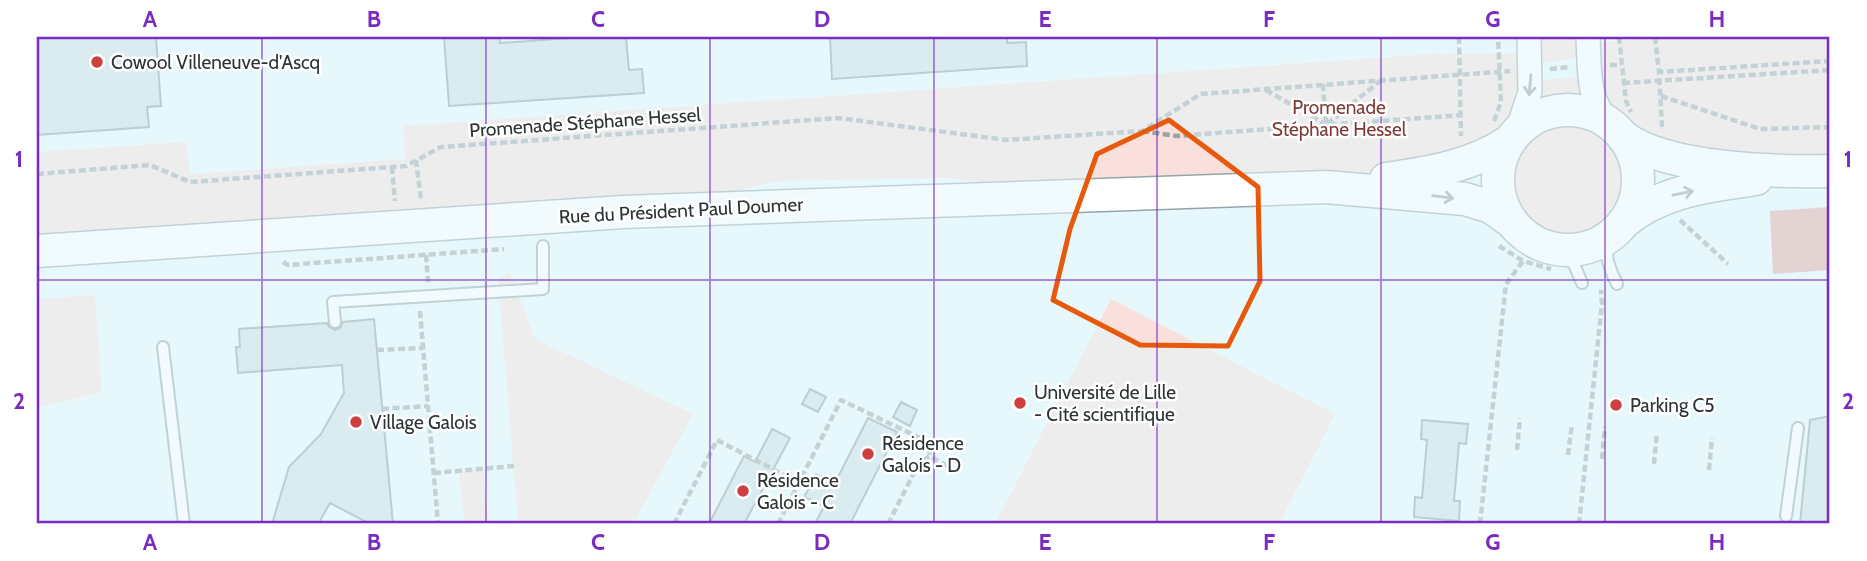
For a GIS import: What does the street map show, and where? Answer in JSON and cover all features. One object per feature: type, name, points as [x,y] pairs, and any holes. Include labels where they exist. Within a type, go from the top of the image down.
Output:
[{"type":"main road","points":[[1566,109],[1585,112],[1622,125],[1652,153],[1685,161],[1751,168],[1825,171],[1753,179],[1668,196],[1644,206],[1594,244],[1536,254],[1502,206],[1497,178],[1504,134],[1539,116],[1566,109]]},
{"type":"main road","points":[[1616,229],[1635,198],[1638,180],[1633,153],[1622,125]]},
{"type":"main road","name":"Rue du Président Paul Doumer","points":[[37,251],[623,212],[1326,187],[1439,171],[1487,155],[1504,134]]},
{"type":"main road","name":"Rue du Président Paul Doumer","points":[[1326,187],[1465,199],[1491,207],[1512,222]]},
{"type":"street","points":[[1504,134],[1530,92],[1529,37]]},
{"type":"street","points":[[1588,37],[1593,99],[1598,110],[1622,125]]},
{"type":"lane","points":[[1616,229],[1606,248],[1607,263],[1617,284]]},
{"type":"lane","points":[[335,322],[333,302],[543,289],[544,246]]},
{"type":"lane","points":[[1536,254],[1574,264],[1582,283]]},
{"type":"lane","points":[[163,347],[184,524]]},
{"type":"lane","points":[[1786,516],[1798,428]]},
{"type":"path","points":[[1459,37],[1461,147]]},
{"type":"path","points":[[1498,37],[1500,102],[1494,122],[1504,134]]},
{"type":"path","points":[[1619,37],[1626,102],[1622,125]]},
{"type":"path","points":[[1655,37],[1662,129]]},
{"type":"path","points":[[1659,72],[1830,61]]},
{"type":"path","points":[[1623,83],[1830,70]]},
{"type":"path","name":"Promenade Stéphane Hessel","points":[[1142,131],[1201,94],[1461,74]]},
{"type":"path","points":[[1326,125],[1380,80]]},
{"type":"path","points":[[1323,84],[1326,125]]},
{"type":"path","points":[[1265,89],[1326,125]]},
{"type":"path","points":[[1661,96],[1760,129],[1830,127]]},
{"type":"path","name":"Promenade Stéphane Hessel","points":[[37,174],[150,165],[190,182],[406,166],[441,146],[839,118],[1006,140],[1142,131],[1176,136],[1461,115]]},
{"type":"path","points":[[1676,217],[1728,264]]},
{"type":"path","points":[[1479,524],[1506,284],[1536,254]]},
{"type":"path","points":[[426,255],[423,348],[438,524]]},
{"type":"path","points":[[1579,524],[1602,303],[1600,286]]},
{"type":"path","points":[[377,350],[423,348]]},
{"type":"path","points":[[778,524],[841,400],[929,442],[930,456]]},
{"type":"path","points":[[382,409],[428,406]]},
{"type":"path","points":[[1517,450],[1520,418]]},
{"type":"path","points":[[1568,456],[1572,424]]},
{"type":"path","points":[[1602,459],[1605,427]]},
{"type":"path","points":[[1654,464],[1657,432]]},
{"type":"path","points":[[1709,470],[1712,438]]},
{"type":"path","points":[[674,524],[716,440],[809,488]]},
{"type":"path","points":[[930,456],[947,466]]},
{"type":"path","points":[[888,524],[919,463],[930,456]]},
{"type":"path","points":[[434,474],[514,466]]},
{"type":"highlighted area","points":[[1169,120],[1258,187],[1260,281],[1228,346],[1140,345],[1053,300],[1070,229],[1097,154]]},
{"type":"green space","points":[[1535,37],[1581,37],[1582,58],[1537,63]]},
{"type":"green space","points":[[1674,37],[1830,37],[1830,159],[1793,160],[1654,146],[1603,101],[1597,42]]},
{"type":"green space","name":"Promenade Stéphane Hessel","points":[[1522,53],[1523,87],[1513,116],[1470,154],[1377,174],[1004,185],[943,178],[778,181],[714,196],[37,239],[37,152],[186,142],[190,174],[405,159],[403,126],[1433,54]]},
{"type":"green space","points":[[1584,77],[1584,94],[1540,99],[1539,80]]},
{"type":"green space","points":[[1568,124],[1590,128],[1608,140],[1620,158],[1624,180],[1620,202],[1608,220],[1590,232],[1568,236],[1546,232],[1528,220],[1516,202],[1512,180],[1516,158],[1528,140],[1546,128]]},
{"type":"green space","points":[[510,273],[535,339],[693,414],[633,524],[518,524],[498,279]]},
{"type":"green space","points":[[95,295],[102,392],[37,408],[37,299]]},
{"type":"green space","points":[[1111,299],[1335,414],[1279,524],[995,524]]},
{"type":"green space","points":[[483,469],[488,519],[464,521],[459,472]]},
{"type":"shaded area","points":[[1830,207],[1830,270],[1773,274],[1770,211]]},
{"type":"building","name":"Cowool Villeneuve-d'Ascq","points":[[37,37],[156,37],[161,106],[147,107],[149,127],[37,135]]},
{"type":"building","points":[[444,37],[499,37],[500,43],[626,37],[629,70],[642,69],[644,93],[449,106]]},
{"type":"building","points":[[830,37],[1007,37],[1007,43],[1026,42],[1027,66],[832,79]]},
{"type":"building","name":"Village Galois","points":[[374,319],[393,524],[370,524],[330,503],[318,524],[272,524],[289,467],[321,434],[344,393],[342,365],[238,373],[236,347],[240,347],[239,329],[327,323],[335,330],[340,328],[343,322]]},
{"type":"building","points":[[810,389],[826,397],[818,412],[802,404]]},
{"type":"building","points":[[901,402],[917,410],[910,426],[893,417]]},
{"type":"building","points":[[1830,416],[1830,524],[1800,524],[1810,420]]},
{"type":"building","name":"Résidence Galois - D","points":[[868,418],[897,432],[850,524],[815,524],[824,506],[804,497],[816,474],[835,483]]},
{"type":"building","points":[[1422,420],[1468,424],[1466,444],[1459,443],[1454,501],[1460,501],[1459,521],[1414,517],[1415,497],[1422,498],[1427,440],[1421,439]]},
{"type":"building","name":"Résidence Galois - C","points":[[772,429],[790,438],[744,524],[709,524],[744,456],[755,462]]},
{"type":"place","name":"Cowool Villeneuve-d'Ascq","points":[[97,62]]},
{"type":"place","name":"Université de Lille ‐ Cité scientifique","points":[[1020,403]]},
{"type":"place","name":"Parking C5","points":[[1616,405]]},
{"type":"place","name":"Village Galois","points":[[356,422]]},
{"type":"place","name":"Résidence Galois - D","points":[[868,454]]},
{"type":"place","name":"Résidence Galois - C","points":[[743,491]]}]
